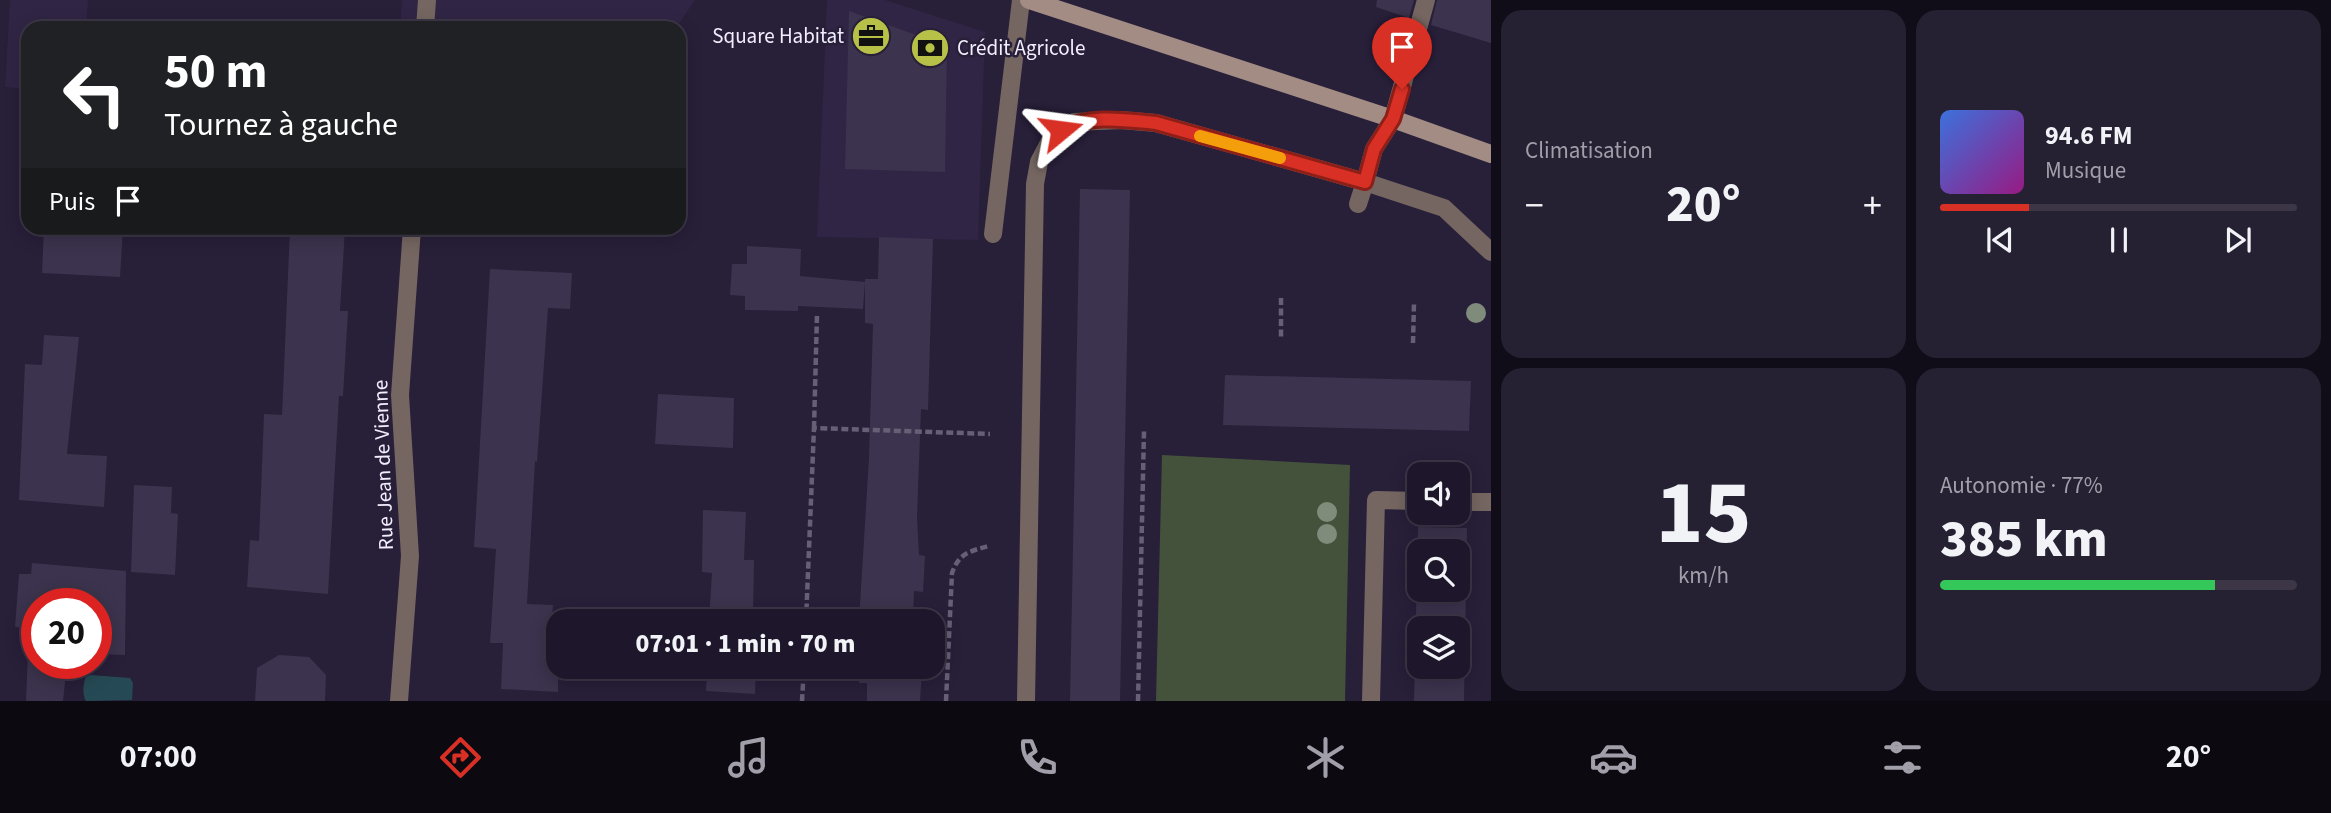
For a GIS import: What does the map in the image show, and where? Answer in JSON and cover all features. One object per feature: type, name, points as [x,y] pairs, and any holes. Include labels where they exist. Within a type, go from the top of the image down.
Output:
[{"type":"main road","points":[[1029,0],[1393,119],[1491,154]]},
{"type":"street","points":[[426,21],[427,0]]},
{"type":"street","points":[[993,234],[1021,0]]},
{"type":"street","points":[[1358,204],[1374,149],[1393,119],[1426,0]]},
{"type":"street","points":[[1026,701],[1035,184],[1039,162],[1050,141],[1074,122],[1121,120],[1156,123],[1365,182],[1444,208],[1491,252]]},
{"type":"street","name":"Rue Jean de Vienne","points":[[399,701],[410,556],[400,395],[411,235]]},
{"type":"street","points":[[1371,701],[1376,500],[1407,501]]},
{"type":"street","points":[[1470,502],[1491,502]]},
{"type":"path","points":[[1281,298],[1281,340]]},
{"type":"path","points":[[1413,343],[1414,303]]},
{"type":"path","points":[[806,609],[817,314]]},
{"type":"path","points":[[814,428],[990,434]]},
{"type":"path","points":[[1138,701],[1143,431]]},
{"type":"path","points":[[946,701],[952,573],[956,561],[969,552],[989,546]]},
{"type":"path","points":[[802,701],[803,679]]},
{"type":"shaded area","points":[[10,0],[88,0],[86,21],[21,21],[21,88],[5,87]]},
{"type":"shaded area","points":[[402,0],[695,0],[681,21],[400,21]]},
{"type":"shaded area","points":[[827,0],[885,0],[985,32],[978,240],[817,237]]},
{"type":"green space","points":[[1162,455],[1350,465],[1345,701],[1156,701]]},
{"type":"water","points":[[112,677],[130,678],[133,683],[132,700],[86,701],[85,679],[112,679]]},
{"type":"building","points":[[1377,0],[1414,0],[1409,18],[1376,7]]},
{"type":"building","points":[[1437,0],[1491,0],[1491,43],[1431,25]]},
{"type":"building","points":[[849,11],[947,46],[945,172],[845,169]]},
{"type":"building","points":[[1080,189],[1130,190],[1120,701],[1070,701]]},
{"type":"building","points":[[44,235],[123,235],[120,277],[42,273]]},
{"type":"building","points":[[290,235],[345,235],[340,311],[348,311],[343,396],[339,396],[328,594],[247,587],[250,540],[259,541],[264,414],[282,415]]},
{"type":"building","points":[[879,237],[933,239],[928,410],[921,409],[917,517],[919,555],[925,556],[923,592],[914,591],[913,609],[860,609],[869,458],[873,324],[865,323],[865,279],[878,279]]},
{"type":"building","points":[[747,246],[801,249],[800,276],[865,282],[863,309],[798,306],[798,311],[745,310],[745,296],[730,295],[732,264],[747,264]]},
{"type":"building","points":[[490,269],[572,273],[570,309],[548,308],[537,462],[535,461],[527,604],[553,605],[553,609],[546,609],[546,679],[558,679],[558,692],[501,689],[503,643],[490,643],[496,549],[474,547]]},
{"type":"building","points":[[44,335],[79,337],[67,454],[107,456],[104,507],[19,500],[25,364],[42,365]]},
{"type":"building","points":[[1225,375],[1471,381],[1469,431],[1223,425]]},
{"type":"building","points":[[658,394],[734,398],[733,448],[655,444]]},
{"type":"building","points":[[134,485],[172,487],[171,513],[178,514],[175,575],[131,572]]},
{"type":"building","points":[[703,510],[746,512],[744,560],[754,560],[753,609],[710,609],[712,573],[702,572]]},
{"type":"building","points":[[1418,527],[1467,528],[1467,539],[1418,539]]},
{"type":"building","points":[[32,563],[126,571],[125,655],[112,655],[112,588],[21,588],[21,627],[15,627],[19,574],[31,574]]},
{"type":"building","points":[[1416,602],[1466,602],[1465,616],[1416,616]]},
{"type":"building","points":[[279,655],[309,657],[326,675],[325,701],[255,701],[257,668]]},
{"type":"building","points":[[27,679],[65,679],[63,701],[26,701]]},
{"type":"building","points":[[706,679],[756,679],[755,694],[706,691]]},
{"type":"building","points":[[859,679],[921,679],[920,701],[867,701],[867,683],[859,683]]},
{"type":"building","points":[[1415,679],[1464,679],[1464,701],[1414,701]]},
{"type":"slow traffic","points":[[1200,136],[1280,158]]},
{"type":"place","name":"Square Habitat","points":[[871,36]]},
{"type":"place","name":"Crédit Agricole","points":[[930,48]]},
{"type":"route","points":[[1061,130],[1074,122],[1121,120],[1156,123],[1365,182],[1374,149],[1393,119],[1402,89]]}]
